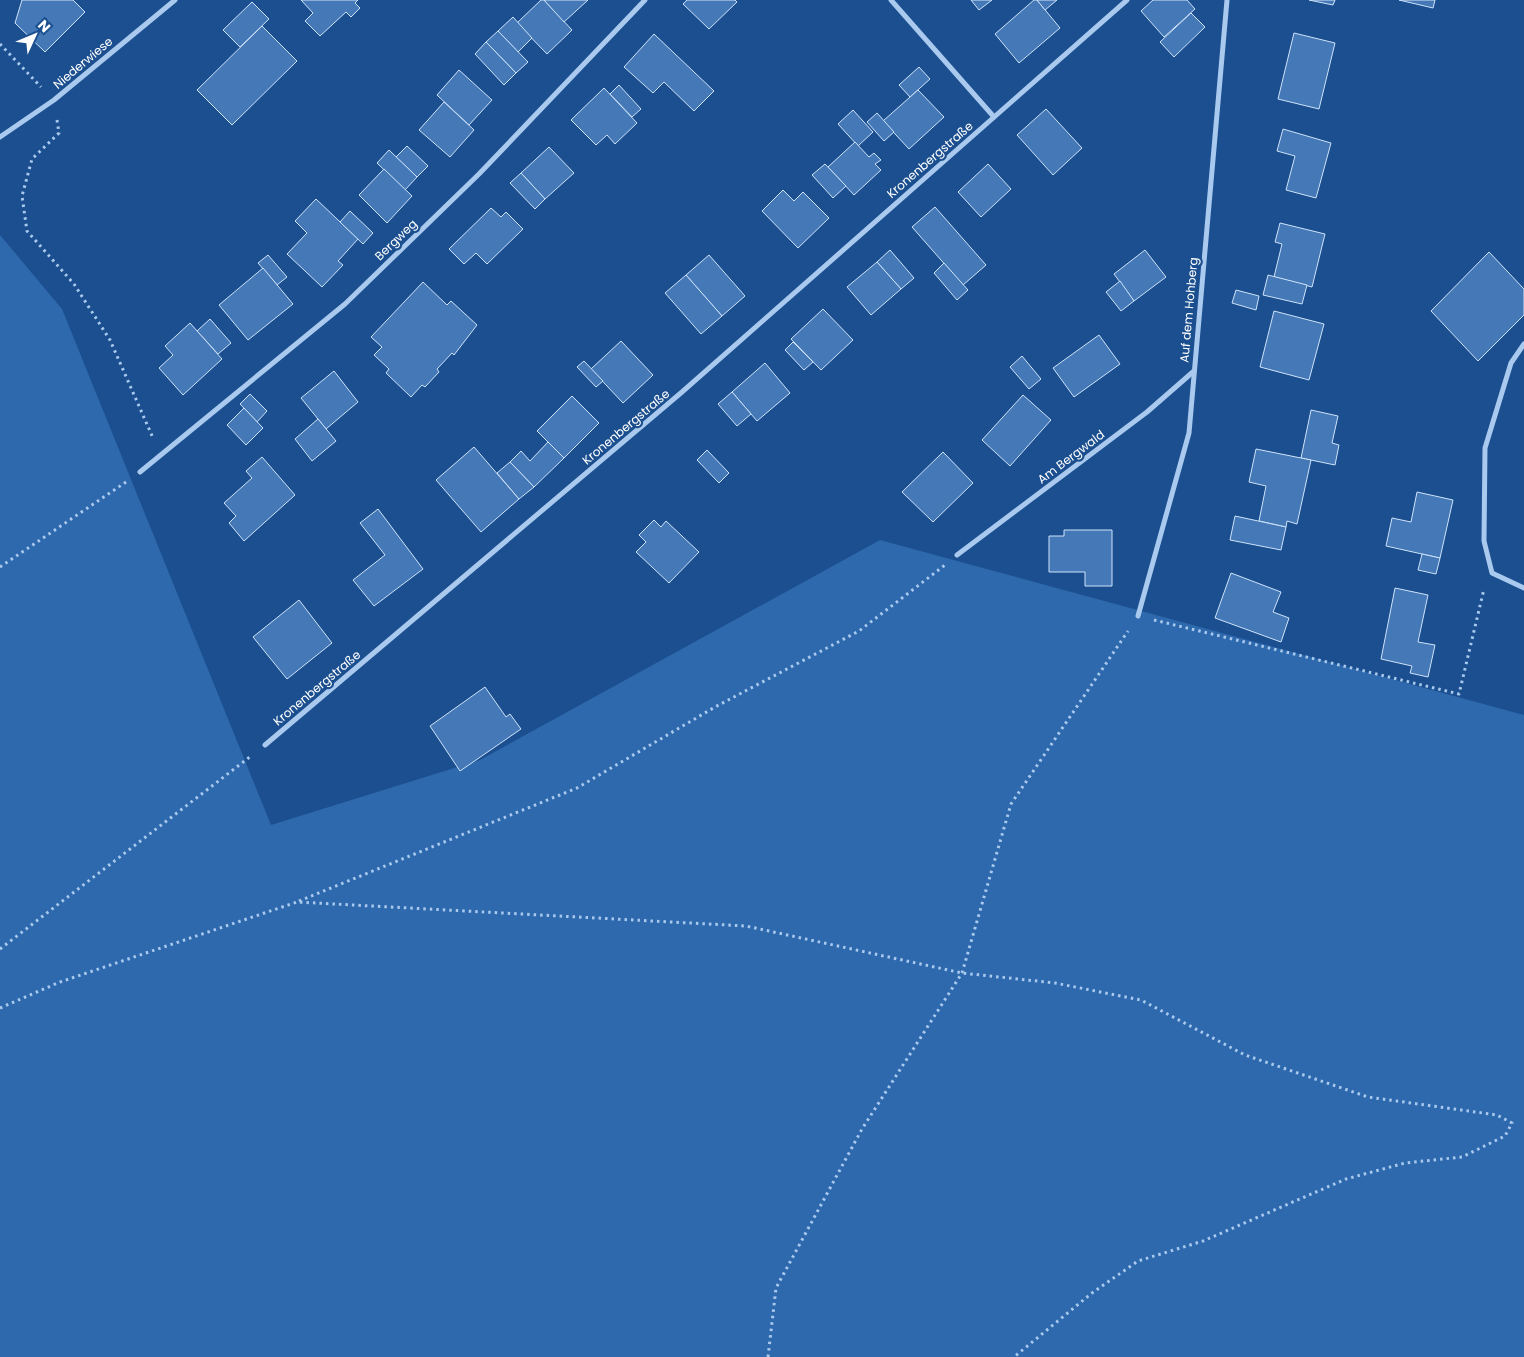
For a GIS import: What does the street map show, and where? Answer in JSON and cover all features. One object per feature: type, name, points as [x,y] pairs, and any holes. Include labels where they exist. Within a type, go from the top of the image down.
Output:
[{"type":"street","name":"Niederwiese","points":[[0,137],[54,100],[175,0]]},
{"type":"street","name":"Bergweg","points":[[140,472],[345,304],[479,174],[645,0]]},
{"type":"street","points":[[891,0],[994,117]]},
{"type":"street","name":"Kronenbergstraße","points":[[264,746],[682,392],[1127,0]]},
{"type":"street","name":"Auf dem Hohberg","points":[[1138,616],[1189,433],[1227,0]]},
{"type":"street","points":[[1524,344],[1511,362],[1485,448],[1484,541],[1492,573],[1524,588]]},
{"type":"street","name":"Am Bergwald","points":[[957,555],[1147,412],[1194,370]]},
{"type":"path","points":[[0,44],[54,100],[59,133],[32,159],[22,196],[27,232],[74,284],[110,340],[160,456]]},
{"type":"path","points":[[0,567],[140,472]]},
{"type":"path","points":[[0,1008],[60,982],[297,902],[577,788],[715,706],[859,631],[957,555]]},
{"type":"path","points":[[768,1357],[776,1288],[862,1129],[962,973],[1011,804],[1138,616],[1459,694],[1483,592],[1492,573]]},
{"type":"path","points":[[0,949],[264,746]]},
{"type":"path","points":[[297,902],[746,926],[962,973],[1054,983],[1140,1000],[1245,1055],[1368,1098],[1497,1115],[1512,1123],[1505,1136],[1462,1158],[1405,1163],[1346,1179],[1203,1241],[1138,1261],[1092,1292],[1014,1357]]},
{"type":"shaded area","points":[[0,235],[62,309],[271,825],[480,760],[880,540],[1524,715],[1524,1357],[0,1357]]},
{"type":"building","points":[[22,0],[73,0],[85,12],[45,52],[15,23]]},
{"type":"building","points":[[301,0],[358,0],[355,3],[360,8],[351,17],[346,12],[320,36],[305,21],[313,13]]},
{"type":"building","points":[[541,0],[544,0],[572,30],[547,54],[517,23]]},
{"type":"building","points":[[544,0],[588,0],[564,22]]},
{"type":"building","points":[[687,0],[735,0],[737,2],[709,29],[683,4]]},
{"type":"building","points":[[971,0],[992,0],[979,10]]},
{"type":"building","points":[[1034,0],[1037,0],[1060,28],[1019,63],[995,34]]},
{"type":"building","points":[[1037,0],[1057,0],[1045,10]]},
{"type":"building","points":[[1153,0],[1187,0],[1195,9],[1164,37],[1141,11]]},
{"type":"building","points":[[1309,0],[1335,0],[1333,5]]},
{"type":"building","points":[[1399,0],[1435,0],[1433,8]]},
{"type":"building","points":[[252,2],[269,19],[240,47],[223,30]]},
{"type":"building","points":[[1191,13],[1205,27],[1174,57],[1160,42]]},
{"type":"building","points":[[513,17],[532,38],[518,52],[498,31]]},
{"type":"building","points":[[262,26],[297,61],[232,125],[197,90]]},
{"type":"building","points":[[498,31],[528,62],[516,73],[486,42]]},
{"type":"building","points":[[1294,33],[1335,43],[1319,109],[1278,99]]},
{"type":"building","points":[[654,34],[714,91],[694,111],[664,82],[653,93],[624,67]]},
{"type":"building","points":[[486,42],[516,73],[504,85],[475,54]]},
{"type":"building","points":[[919,67],[930,79],[910,97],[899,85]]},
{"type":"building","points":[[459,70],[492,100],[469,125],[437,95]]},
{"type":"building","points":[[619,85],[641,109],[632,117],[610,94]]},
{"type":"building","points":[[604,88],[637,123],[615,144],[607,135],[596,145],[571,120]]},
{"type":"building","points":[[918,90],[944,117],[909,149],[883,121]]},
{"type":"building","points":[[444,102],[474,130],[450,157],[419,130]]},
{"type":"building","points":[[1046,109],[1082,148],[1053,175],[1017,135]]},
{"type":"building","points":[[853,110],[873,132],[858,146],[838,124]]},
{"type":"building","points":[[877,113],[894,132],[884,141],[867,122]]},
{"type":"building","points":[[1283,129],[1331,143],[1316,198],[1286,190],[1295,156],[1277,151]]},
{"type":"building","points":[[855,142],[869,157],[874,153],[881,160],[875,164],[881,170],[854,195],[828,167]]},
{"type":"building","points":[[407,146],[428,166],[417,177],[396,157]]},
{"type":"building","points":[[549,147],[574,173],[545,199],[521,173]]},
{"type":"building","points":[[389,150],[417,177],[405,190],[377,163]]},
{"type":"building","points":[[825,164],[846,186],[833,198],[812,175]]},
{"type":"building","points":[[988,164],[1011,189],[981,217],[958,192]]},
{"type":"building","points":[[384,169],[412,196],[387,223],[359,195]]},
{"type":"building","points":[[521,173],[545,199],[535,209],[510,183]]},
{"type":"building","points":[[783,190],[794,201],[803,192],[829,218],[798,248],[762,211]]},
{"type":"building","points":[[316,199],[358,239],[338,261],[343,265],[322,287],[287,254],[307,233],[295,221]]},
{"type":"building","points":[[935,207],[986,265],[963,285],[912,227]]},
{"type":"building","points":[[491,208],[501,217],[506,212],[523,229],[487,264],[476,253],[464,264],[449,249]]},
{"type":"building","points":[[350,211],[373,233],[363,244],[340,222]]},
{"type":"building","points":[[1280,223],[1325,234],[1312,287],[1274,277],[1282,244],[1275,242]]},
{"type":"building","points":[[890,250],[914,278],[901,289],[877,262]]},
{"type":"building","points":[[1145,250],[1166,277],[1134,301],[1114,274]]},
{"type":"building","points":[[1489,252],[1524,289],[1524,315],[1478,361],[1431,311]]},
{"type":"building","points":[[268,255],[287,277],[277,285],[258,263]]},
{"type":"building","points":[[709,255],[745,296],[722,316],[686,275]]},
{"type":"building","points":[[877,262],[901,289],[871,315],[847,287]]},
{"type":"building","points":[[944,263],[968,290],[957,300],[934,273]]},
{"type":"building","points":[[263,268],[293,304],[248,340],[219,305]]},
{"type":"building","points":[[686,275],[722,316],[701,334],[665,293]]},
{"type":"building","points":[[1268,275],[1307,285],[1302,304],[1263,295]]},
{"type":"building","points":[[1120,281],[1134,301],[1121,311],[1106,292]]},
{"type":"building","points":[[423,282],[447,305],[451,301],[477,325],[454,355],[452,353],[437,369],[439,372],[425,387],[422,385],[411,397],[386,373],[389,369],[374,355],[382,347],[371,337]]},
{"type":"building","points":[[1236,290],[1259,296],[1256,310],[1232,303]]},
{"type":"building","points":[[823,309],[853,340],[821,370],[791,339]]},
{"type":"building","points":[[1274,311],[1324,324],[1309,380],[1260,367]]},
{"type":"building","points":[[210,319],[231,343],[218,354],[197,331]]},
{"type":"building","points":[[190,323],[222,359],[183,395],[159,368],[173,355],[165,346]]},
{"type":"building","points":[[1099,335],[1120,364],[1074,397],[1053,368]]},
{"type":"building","points":[[621,341],[653,375],[623,403],[591,369]]},
{"type":"building","points":[[793,342],[813,362],[804,370],[785,350]]},
{"type":"building","points":[[1022,356],[1041,379],[1029,389],[1010,367]]},
{"type":"building","points":[[584,361],[603,381],[596,387],[577,367]]},
{"type":"building","points":[[765,363],[790,393],[757,421],[732,392]]},
{"type":"building","points":[[334,371],[358,402],[326,429],[301,398]]},
{"type":"building","points":[[732,392],[751,414],[737,426],[718,404]]},
{"type":"building","points":[[250,394],[267,411],[257,422],[240,404]]},
{"type":"building","points":[[1023,395],[1051,420],[1010,466],[982,440]]},
{"type":"building","points":[[572,396],[599,423],[564,458],[537,431]]},
{"type":"building","points":[[244,408],[263,428],[246,445],[227,425]]},
{"type":"building","points":[[1311,410],[1338,416],[1332,443],[1339,445],[1335,465],[1301,458]]},
{"type":"building","points":[[318,419],[336,441],[312,461],[295,439]]},
{"type":"building","points":[[548,442],[564,458],[534,487],[510,462],[521,451],[530,461]]},
{"type":"building","points":[[474,447],[519,499],[481,532],[436,480]]},
{"type":"building","points":[[1256,449],[1311,460],[1297,524],[1287,521],[1286,527],[1259,521],[1266,486],[1249,482]]},
{"type":"building","points":[[707,450],[729,473],[719,483],[697,460]]},
{"type":"building","points":[[943,452],[973,483],[933,522],[902,492]]},
{"type":"building","points":[[262,457],[295,495],[244,541],[229,523],[236,516],[224,503],[252,478],[246,471]]},
{"type":"building","points":[[510,462],[534,487],[519,499],[497,473]]},
{"type":"building","points":[[1417,492],[1453,500],[1440,558],[1386,546],[1392,518],[1411,522]]},
{"type":"building","points":[[378,509],[423,569],[374,606],[353,580],[385,555],[360,523]]},
{"type":"building","points":[[1235,516],[1286,527],[1281,550],[1230,540]]},
{"type":"building","points":[[654,520],[661,527],[666,521],[699,552],[669,583],[636,552],[646,542],[639,535]]},
{"type":"building","points":[[1064,530],[1112,530],[1112,586],[1085,586],[1085,572],[1049,572],[1049,536],[1064,536]]},
{"type":"building","points":[[1422,554],[1440,558],[1436,574],[1418,570]]},
{"type":"building","points":[[1231,573],[1281,592],[1273,612],[1289,618],[1281,642],[1215,618]]},
{"type":"building","points":[[1395,588],[1428,595],[1418,642],[1435,645],[1428,677],[1410,673],[1412,666],[1381,659]]},
{"type":"building","points":[[299,600],[332,643],[287,679],[253,637]]},
{"type":"building","points":[[485,687],[506,717],[510,714],[521,729],[460,771],[430,726]]}]
